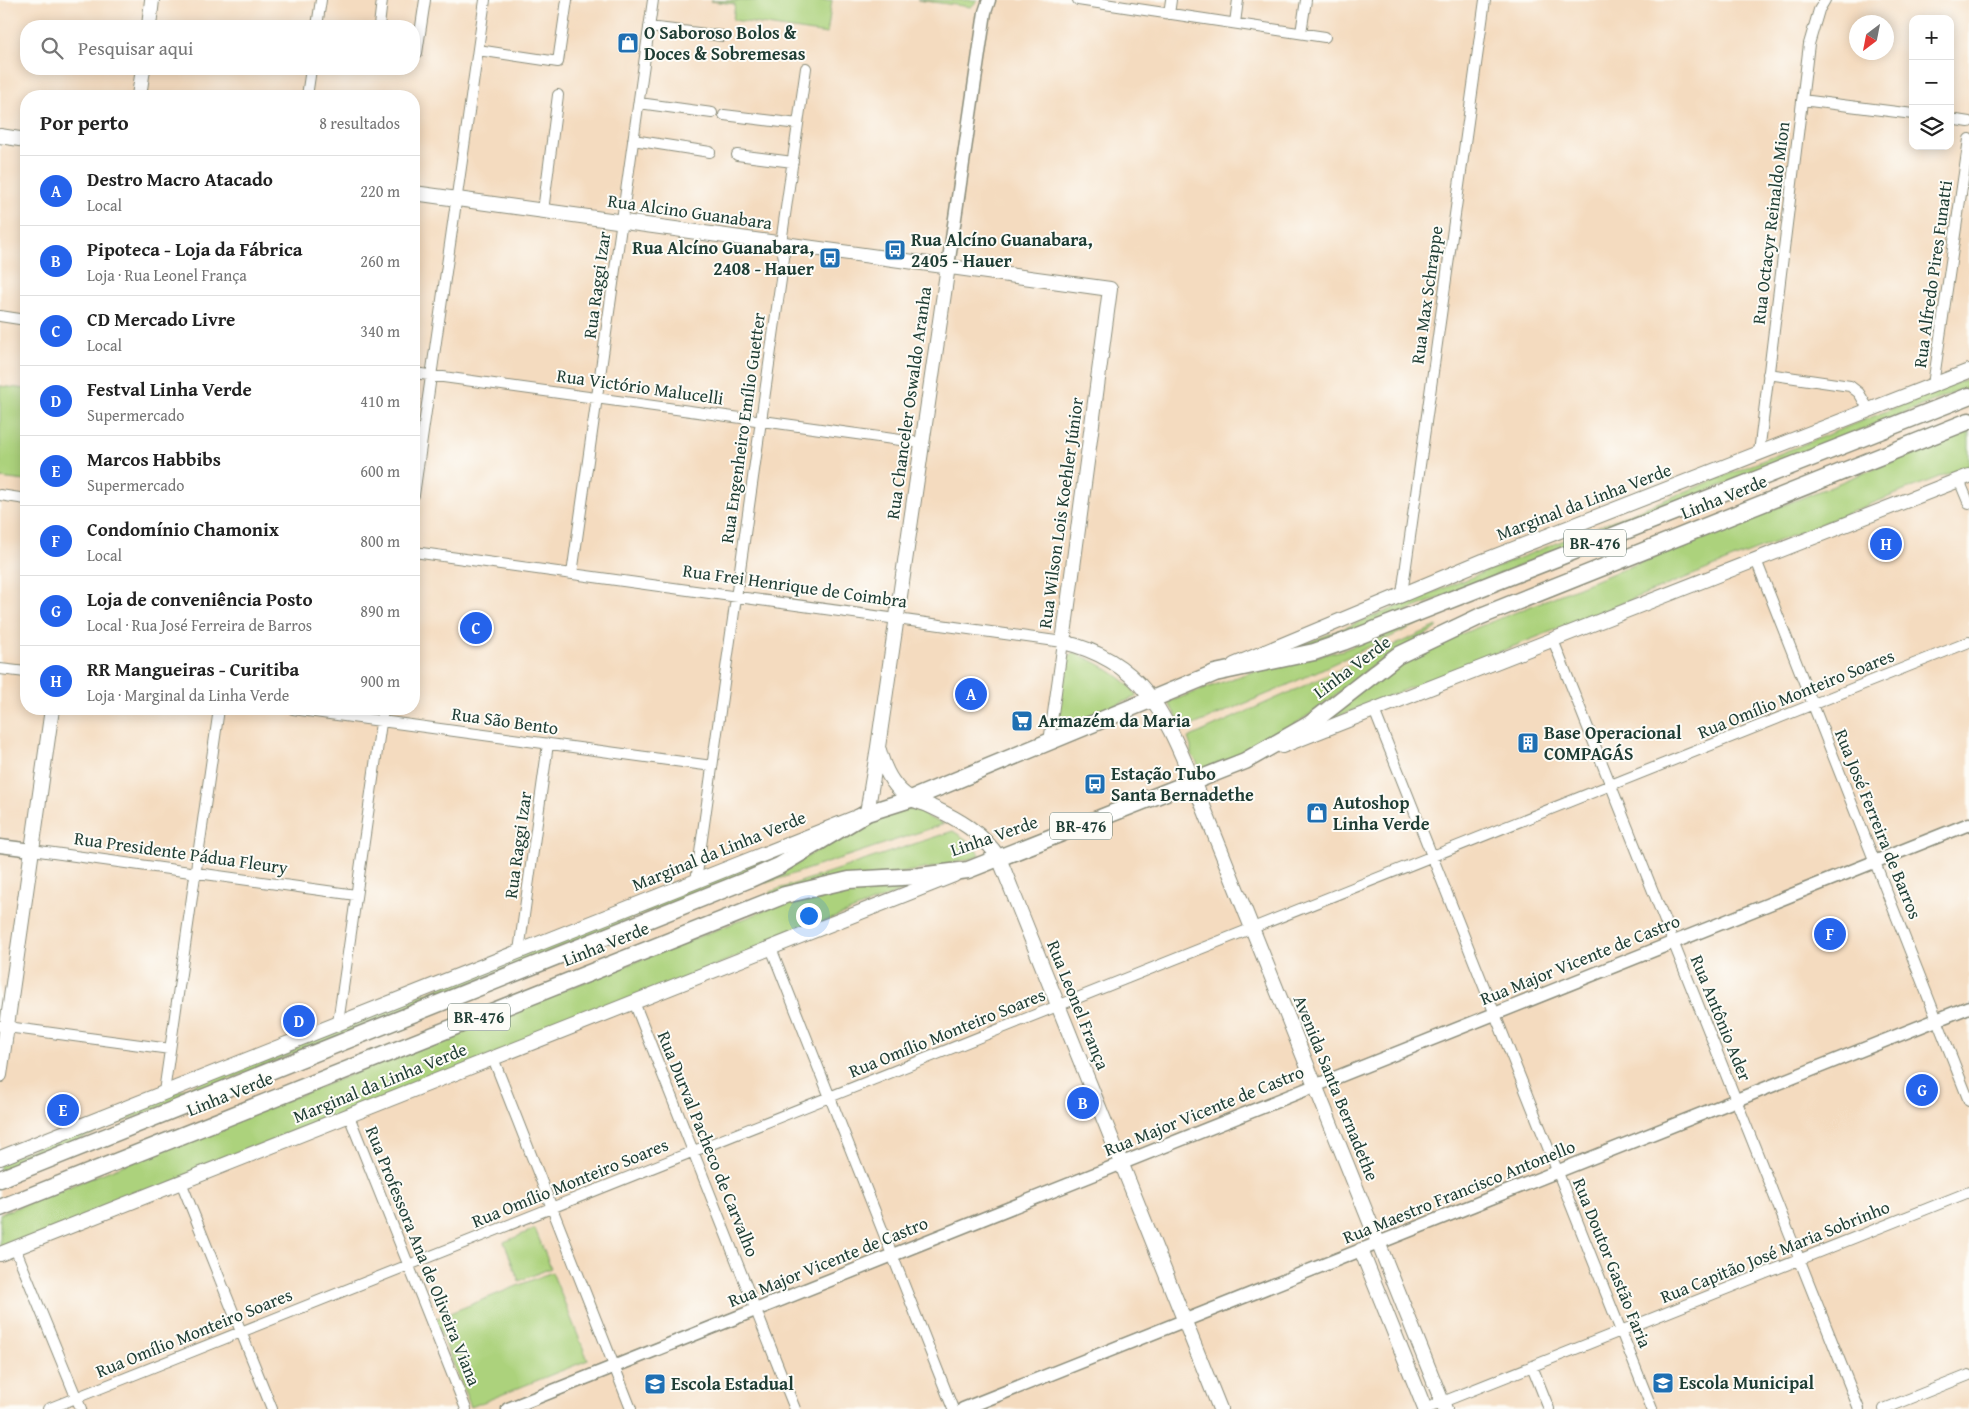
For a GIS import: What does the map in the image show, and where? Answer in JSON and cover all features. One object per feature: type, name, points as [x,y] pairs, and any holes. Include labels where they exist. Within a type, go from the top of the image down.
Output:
[{"type":"highway","name":"Linha Verde","points":[[0,1179],[750,879],[780,866],[866,813],[911,799],[1215,673],[1314,652],[1343,642],[1969,396]]},
{"type":"highway","name":"Linha Verde","points":[[0,1208],[786,894],[841,881],[919,876],[968,870],[1193,782],[1244,761],[1310,724],[1397,656],[1438,635],[1481,616],[1969,421]]},
{"type":"main road","points":[[150,20],[152,0]]},
{"type":"main road","points":[[140,90],[141,75]]},
{"type":"main road","points":[[0,136],[20,139]]},
{"type":"main road","name":"Rua Alcino Guanabara","points":[[420,194],[1110,288]]},
{"type":"main road","name":"Rua Chanceler Oswaldo Aranha","points":[[866,813],[878,747],[948,266]]},
{"type":"main road","name":"Rua Wilson Lois Koehler Júnior","points":[[1063,642],[1110,288]]},
{"type":"main road","name":"Marginal da Linha Verde","points":[[1215,673],[1402,594],[1969,371]]},
{"type":"main road","points":[[1244,761],[1964,478]]},
{"type":"main road","name":"Rua Frei Henrique de Coimbra","points":[[1063,642],[1084,648],[1107,660],[1133,678],[1153,699],[1170,728],[1193,782]]},
{"type":"main road","points":[[0,1075],[3,1026],[32,850],[51,715]]},
{"type":"main road","name":"Rua Leonel França","points":[[878,747],[884,768],[891,780],[911,799],[929,805],[965,824],[985,840],[999,858],[1220,1409]]},
{"type":"main road","name":"Avenida Santa Bernadethe","points":[[1193,782],[1443,1406]]},
{"type":"main road","name":"Marginal da Linha Verde","points":[[0,1158],[866,813]]},
{"type":"main road","name":"Marginal da Linha Verde","points":[[0,1254],[968,870]]},
{"type":"main road","points":[[1361,1250],[1425,1409]]},
{"type":"street","points":[[318,20],[321,0]]},
{"type":"street","points":[[380,20],[382,0]]},
{"type":"street","points":[[420,33],[425,0]]},
{"type":"street","points":[[420,453],[485,0]]},
{"type":"street","points":[[478,50],[558,62],[567,0]]},
{"type":"street","name":"Rua Raggi Izar","points":[[572,574],[653,0]]},
{"type":"street","name":"Rua Chanceler Oswaldo Aranha","points":[[948,266],[985,12],[989,0]]},
{"type":"street","points":[[1078,0],[1325,37]]},
{"type":"street","points":[[1169,14],[1170,0]]},
{"type":"street","points":[[1235,23],[1238,0]]},
{"type":"street","points":[[1301,33],[1306,0]]},
{"type":"street","name":"Rua Max Schrappe","points":[[1402,594],[1485,0]]},
{"type":"street","name":"Rua Octacyr Reinaldo Mion","points":[[1759,453],[1809,44],[1819,10],[1825,0]]},
{"type":"street","points":[[650,27],[723,36]]},
{"type":"street","name":"Rua Engenheiro Emílio Guetter","points":[[696,881],[784,258],[781,243],[806,68]]},
{"type":"street","points":[[308,90],[310,75]]},
{"type":"street","points":[[542,211],[558,95]]},
{"type":"street","points":[[1802,100],[1909,113]]},
{"type":"street","points":[[638,103],[712,113]]},
{"type":"street","points":[[724,115],[798,124]]},
{"type":"street","points":[[1954,120],[1969,122]]},
{"type":"street","name":"Rua Alfredo Pires Funatti","points":[[1933,385],[1969,139]]},
{"type":"street","points":[[633,140],[710,152]]},
{"type":"street","points":[[737,155],[793,162]]},
{"type":"street","points":[[0,316],[20,319]]},
{"type":"street","name":"Rua Victório Malucelli","points":[[420,374],[922,443]]},
{"type":"street","points":[[1768,374],[1850,386],[1858,393],[1869,410]]},
{"type":"street","points":[[1964,478],[1969,504]]},
{"type":"street","points":[[0,495],[20,498]]},
{"type":"street","name":"Rua Frei Henrique de Coimbra","points":[[420,553],[1063,642]]},
{"type":"street","name":"Rua José Ferreira de Barros","points":[[1756,560],[1969,1101]]},
{"type":"street","name":"Rua Antônio Ader","points":[[1553,640],[1859,1409]]},
{"type":"street","name":"Rua Wilson Lois Koehler Júnior","points":[[1049,742],[1063,642]]},
{"type":"street","name":"Rua Omílio Monteiro Soares","points":[[48,1409],[1969,642]]},
{"type":"street","points":[[0,669],[20,671]]},
{"type":"street","name":"Rua Doutor Gastão Faria","points":[[1374,710],[1652,1409]]},
{"type":"street","points":[[164,1092],[218,715]]},
{"type":"street","name":"Rua São Bento","points":[[337,715],[712,766]]},
{"type":"street","points":[[338,1023],[382,715]]},
{"type":"street","name":"Rua Raggi Izar","points":[[519,951],[548,744]]},
{"type":"street","name":"Rua Major Vicente de Castro","points":[[508,1409],[1969,824]]},
{"type":"street","name":"Rua Presidente Pádua Fleury","points":[[0,846],[356,895]]},
{"type":"street","points":[[771,948],[953,1409]]},
{"type":"street","name":"Rua Durval Pacheco de Carvalho","points":[[634,1002],[795,1409]]},
{"type":"street","name":"Rua Maestro Francisco Antonello","points":[[963,1409],[1969,1008]]},
{"type":"street","points":[[3,1026],[170,1049]]},
{"type":"street","points":[[493,1058],[631,1409]]},
{"type":"street","name":"Rua Professora Ana de Oliveira Viana","points":[[349,1116],[466,1409]]},
{"type":"street","points":[[181,1182],[272,1409]]},
{"type":"street","name":"Rua Capitão José Maria Sobrinho","points":[[1425,1409],[1443,1406],[1532,1366],[1969,1192]]},
{"type":"street","points":[[16,1248],[81,1409]]},
{"type":"street","points":[[1532,1366],[1549,1409]]},
{"type":"street","points":[[1884,1409],[1969,1375]]},
{"type":"green space","points":[[832,0],[827,34],[733,20],[735,4],[711,1]]},
{"type":"green space","points":[[917,0],[978,0],[971,7]]},
{"type":"green space","points":[[1969,378],[1969,387],[1344,636],[1292,649]]},
{"type":"green space","points":[[0,386],[20,388],[20,480],[0,478]]},
{"type":"green space","points":[[1969,431],[1969,465],[1321,723],[1374,680],[1436,644]]},
{"type":"green space","points":[[1432,616],[1277,690],[1184,729],[1168,702],[1248,673],[1343,650]]},
{"type":"green space","points":[[1437,626],[1437,628],[1372,666],[1315,711],[1284,731],[1236,756],[1200,770],[1196,760],[1191,755],[1188,738]]},
{"type":"green space","points":[[1072,653],[1088,658],[1120,678],[1134,691],[1136,697],[1061,727],[1058,726],[1057,721],[1066,660]]},
{"type":"green space","points":[[902,808],[923,812],[927,817],[944,824],[766,883],[765,881],[863,824]]},
{"type":"green space","points":[[953,831],[967,840],[981,856],[942,866],[771,895],[770,892]]},
{"type":"green space","points":[[810,840],[776,861],[0,1171],[0,1162]]},
{"type":"green space","points":[[916,885],[0,1252],[0,1214],[771,908],[826,895]]},
{"type":"green space","points":[[535,1229],[551,1268],[519,1281],[504,1242]]},
{"type":"green space","points":[[552,1272],[588,1360],[471,1407],[435,1319]]},
{"type":"place","name":"O Saboroso Bolos & Doces & Sobremesas","points":[[628,43]]},
{"type":"place","name":"Rua Alcíno Guanabara, 2405 - Hauer","points":[[895,250]]},
{"type":"place","name":"Rua Alcíno Guanabara, 2408 - Hauer","points":[[830,258]]},
{"type":"place","name":"RR Mangueiras - Curitiba","points":[[1886,544]]},
{"type":"place","name":"CD Mercado Livre","points":[[476,628]]},
{"type":"place","name":"Destro Macro Atacado","points":[[971,694]]},
{"type":"place","name":"Armazém da Maria","points":[[1022,721]]},
{"type":"place","name":"Base Operacional COMPAGÁS","points":[[1528,743]]},
{"type":"place","name":"Estação Tubo Santa Bernadethe","points":[[1095,784]]},
{"type":"place","name":"Autoshop Linha Verde","points":[[1317,813]]},
{"type":"place","name":"Condomínio Chamonix","points":[[1830,934]]},
{"type":"place","name":"Festval Linha Verde","points":[[299,1021]]},
{"type":"place","name":"Loja de conveniência Posto","points":[[1922,1090]]},
{"type":"place","name":"Pipoteca - Loja da Fábrica","points":[[1083,1103]]},
{"type":"place","name":"Marcos Habbibs","points":[[63,1110]]},
{"type":"place","name":"Escola Municipal","points":[[1663,1383]]},
{"type":"place","name":"Escola Estadual","points":[[655,1384]]}]
